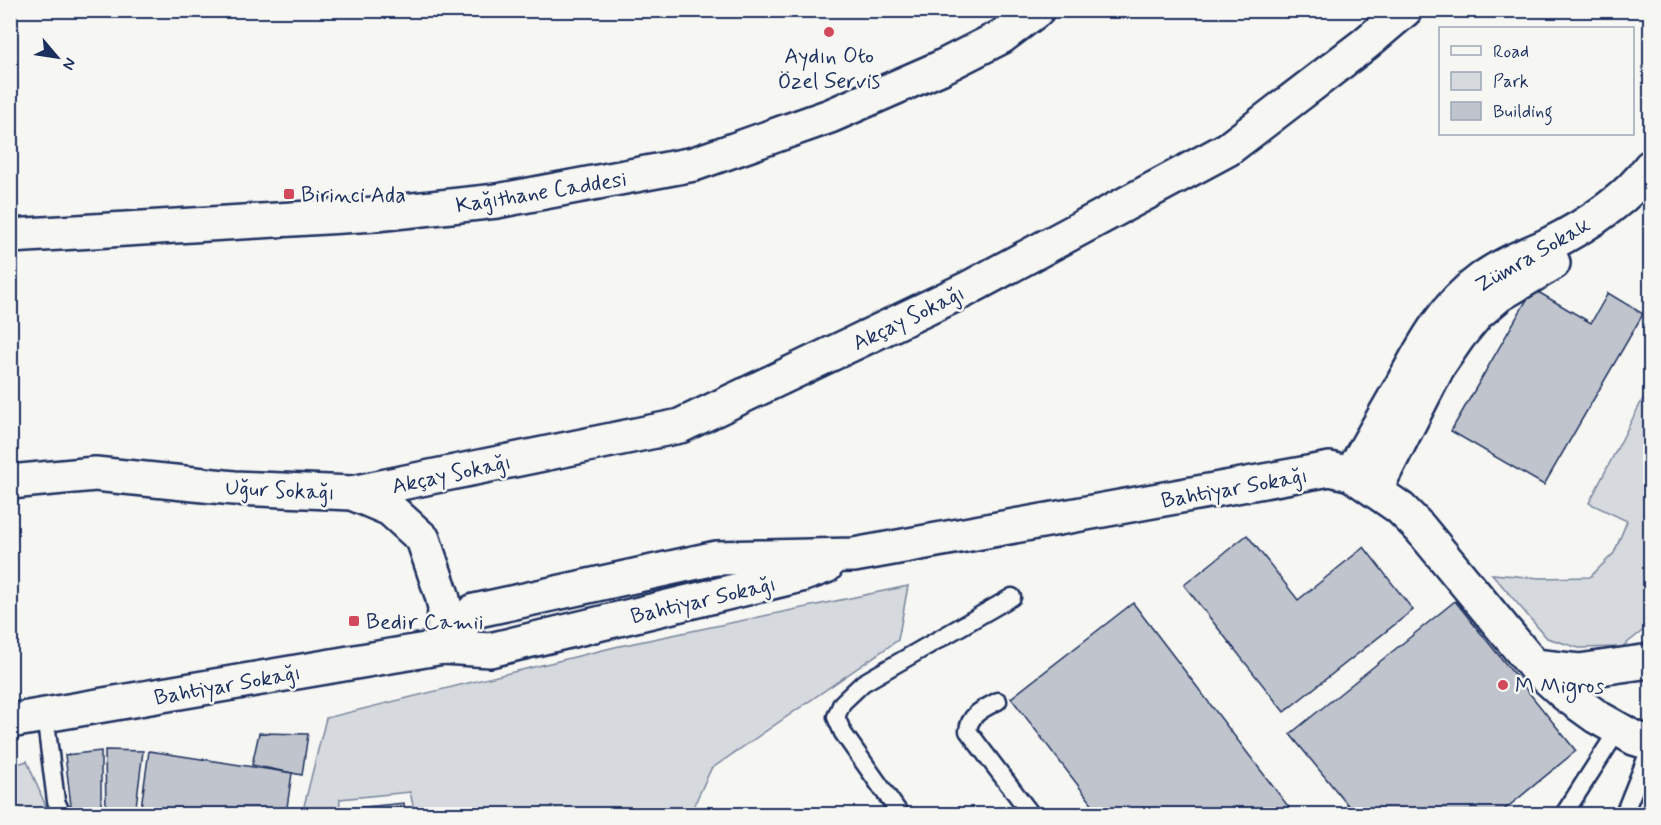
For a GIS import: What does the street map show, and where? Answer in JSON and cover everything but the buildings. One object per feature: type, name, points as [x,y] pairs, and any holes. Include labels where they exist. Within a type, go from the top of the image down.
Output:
[{"type":"street","name":"Kağıthane Caddesi","points":[[10,236],[376,214],[497,201],[694,164],[830,116],[940,68],[1000,37],[1037,10]]},
{"type":"street","name":"Akçay Sokağı","points":[[352,493],[680,426],[967,289],[1228,149],[1365,44],[1405,10]]},
{"type":"street","name":"Zümra Sokak","points":[[1363,482],[1433,329],[1458,300],[1500,267],[1573,232],[1601,214],[1644,176],[1650,167]]},
{"type":"street","name":"Zümra Sokak","points":[[1363,482],[1439,365],[1478,314],[1499,295],[1524,279],[1583,248],[1615,226],[1650,196]]},
{"type":"street","name":"Bahtiyar Sokağı","points":[[10,720],[443,647],[490,650],[801,575],[854,555],[1330,470],[1363,482]]},
{"type":"street","name":"Uğur Sokağı","points":[[10,482],[95,474],[234,488],[352,493],[390,508],[423,539],[445,608],[443,647]]},
{"type":"street","points":[[1363,482],[1400,508],[1420,528],[1534,666],[1565,694],[1618,730],[1650,743]]},
{"type":"street","points":[[1534,666],[1579,671],[1650,661]]},
{"type":"lane","points":[[900,814],[843,733],[836,717],[842,703],[863,683],[1012,597]]},
{"type":"lane","points":[[998,701],[976,713],[968,724],[968,731],[1031,814]]},
{"type":"lane","points":[[45,715],[56,801],[62,814]]},
{"type":"lane","points":[[1564,814],[1618,730]]},
{"type":"lane","points":[[1624,814],[1650,748]]},
{"type":"green space","points":[[1650,385],[1650,625],[1622,647],[1579,648],[1547,638],[1492,574],[1540,578],[1590,577],[1614,553],[1627,521],[1589,503]]},
{"type":"green space","points":[[908,586],[898,640],[711,769],[690,814],[415,814],[410,792],[340,799],[339,814],[302,814],[326,718],[615,647]]},
{"type":"green space","points":[[27,761],[49,814],[11,814],[11,766]]},
{"type":"place","name":"Aydın Oto Özel Servis","points":[[829,32]]},
{"type":"place","name":"Birinci Ada","points":[[289,194]]},
{"type":"place","name":"Bedir Camii","points":[[354,621]]},
{"type":"place","name":"M Migros","points":[[1503,685]]}]
